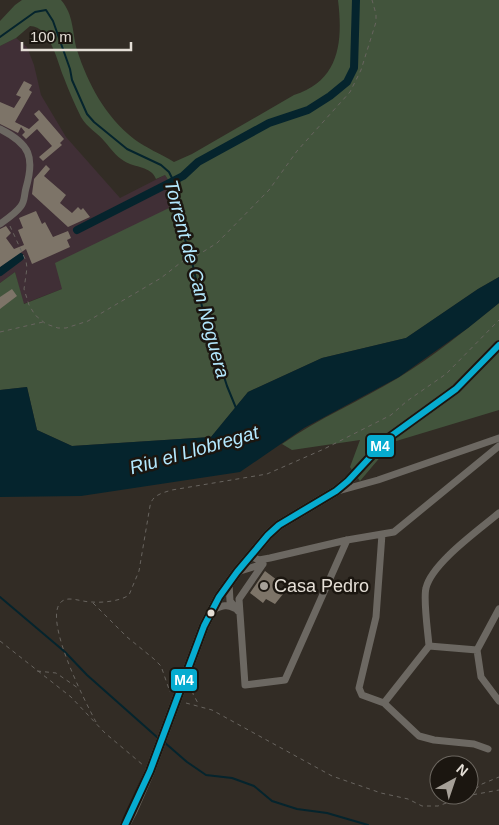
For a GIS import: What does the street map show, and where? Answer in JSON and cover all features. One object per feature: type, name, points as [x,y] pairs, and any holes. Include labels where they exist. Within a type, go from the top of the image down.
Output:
[{"type":"street","points":[[0,129],[24,144],[30,157],[31,170],[24,200],[20,208],[0,224]]},
{"type":"street","points":[[125,825],[152,767],[211,610],[237,572],[279,525],[336,491],[359,471],[386,439],[456,389],[499,345]]},
{"type":"street","points":[[336,491],[378,480],[499,438]]},
{"type":"street","points":[[250,556],[259,560],[346,540],[394,532],[499,446]]},
{"type":"street","points":[[384,703],[429,646],[426,589],[431,574],[499,513]]},
{"type":"street","points":[[382,534],[376,617],[359,688],[362,695],[384,703],[419,736],[434,740],[474,744],[488,749]]},
{"type":"street","points":[[270,558],[263,564],[239,599],[238,612],[245,685],[285,680],[346,540]]},
{"type":"street","points":[[237,572],[263,564]]},
{"type":"street","points":[[229,583],[230,601],[238,612]]},
{"type":"street","points":[[211,610],[230,606],[238,612]]},
{"type":"street","points":[[499,610],[477,650],[480,677],[499,701]]},
{"type":"street","points":[[429,646],[477,650]]},
{"type":"path","points":[[7,218],[26,260],[27,268],[24,289],[28,301],[35,315],[43,322],[54,327],[62,328],[88,320],[161,278],[184,260],[198,255],[217,244],[269,190],[296,151],[350,92],[361,70],[376,22],[372,0]]},
{"type":"path","points":[[96,722],[78,688],[57,630],[57,608],[66,599],[92,602],[119,600],[129,595],[139,571],[153,497],[172,490],[266,474],[324,449],[391,415],[407,401],[446,374],[499,320]]},
{"type":"path","points":[[0,332],[43,322]]},
{"type":"path","points":[[92,602],[127,637],[154,659],[160,666],[169,692],[176,696]]},
{"type":"path","points":[[0,641],[71,697],[105,733],[152,767]]},
{"type":"path","points":[[36,671],[56,673],[78,688]]},
{"type":"path","points":[[182,701],[212,710],[326,773],[381,793],[408,799],[422,806],[441,805]]},
{"type":"path","points":[[479,786],[499,777]]},
{"type":"path","points":[[479,793],[499,790]]},
{"type":"shaded area","points":[[16,38],[27,47],[34,65],[41,95],[66,137],[120,198],[165,175],[173,187],[169,208],[62,289],[23,304],[15,272],[0,283],[0,46]]},
{"type":"green space","points":[[22,0],[61,0],[70,18],[77,50],[86,75],[106,110],[134,139],[174,162],[192,154],[294,95],[309,89],[321,80],[335,58],[338,44],[340,30],[338,0],[499,0],[499,277],[406,338],[322,358],[248,392],[211,437],[72,446],[37,430],[27,387],[0,390],[0,283],[15,272],[24,304],[62,289],[55,263],[169,208],[172,194],[170,183],[165,175],[156,179],[147,169],[124,161],[83,121],[52,46],[43,32],[30,26],[16,38],[0,46],[0,21]]},
{"type":"green space","points":[[499,303],[499,410],[393,442],[360,481],[350,467],[360,440],[292,450],[282,444],[310,426],[411,370]]},
{"type":"water","name":"Riu el Llobregat","points":[[499,277],[499,303],[468,328],[399,377],[304,428],[240,472],[81,496],[0,497],[0,390],[27,387],[37,430],[72,446],[211,437],[248,392],[322,358],[406,338]]},
{"type":"building","points":[[24,81],[32,85],[29,90],[32,92],[15,122],[29,129],[39,120],[34,114],[39,110],[64,139],[60,143],[62,145],[43,161],[39,157],[52,146],[37,129],[26,139],[22,135],[25,132],[21,127],[18,133],[0,124],[0,102],[14,108],[21,97],[16,95]]},
{"type":"building","points":[[46,165],[50,169],[44,176],[66,195],[60,203],[72,213],[78,207],[81,210],[83,208],[90,217],[68,227],[32,194],[34,179]]},
{"type":"building","points":[[36,211],[42,224],[45,222],[53,237],[68,231],[71,238],[67,240],[70,247],[32,264],[26,249],[0,267],[0,229],[6,226],[11,233],[6,238],[14,249],[24,245],[18,230],[23,228],[19,218]]},
{"type":"building","points":[[12,289],[17,296],[0,309],[0,297]]},
{"type":"building","points":[[265,571],[277,580],[273,586],[283,594],[275,604],[266,599],[263,603],[250,593]]},
{"type":"waterway","points":[[77,230],[183,176],[198,162],[269,123],[308,110],[347,82],[354,68],[356,0]]},
{"type":"waterway","name":"Torrent de Can Noguera","points":[[0,37],[35,12],[46,10],[53,21],[72,80],[87,114],[127,149],[161,165],[169,172],[174,182],[184,236],[203,311],[236,408]]},
{"type":"waterway","points":[[0,272],[20,257]]},
{"type":"waterway","points":[[0,597],[65,652],[87,675],[158,738]]},
{"type":"waterway","points":[[164,742],[187,762],[206,775],[232,778],[254,786],[272,801],[297,809],[327,813],[368,825]]},
{"type":"transit line","name":"M4","points":[[125,825],[150,771],[204,626],[219,597],[237,572],[268,535],[279,525],[336,491],[348,481],[387,439],[456,389],[499,345]]},
{"type":"place","name":"Casa Pedro","points":[[264,586]]}]
